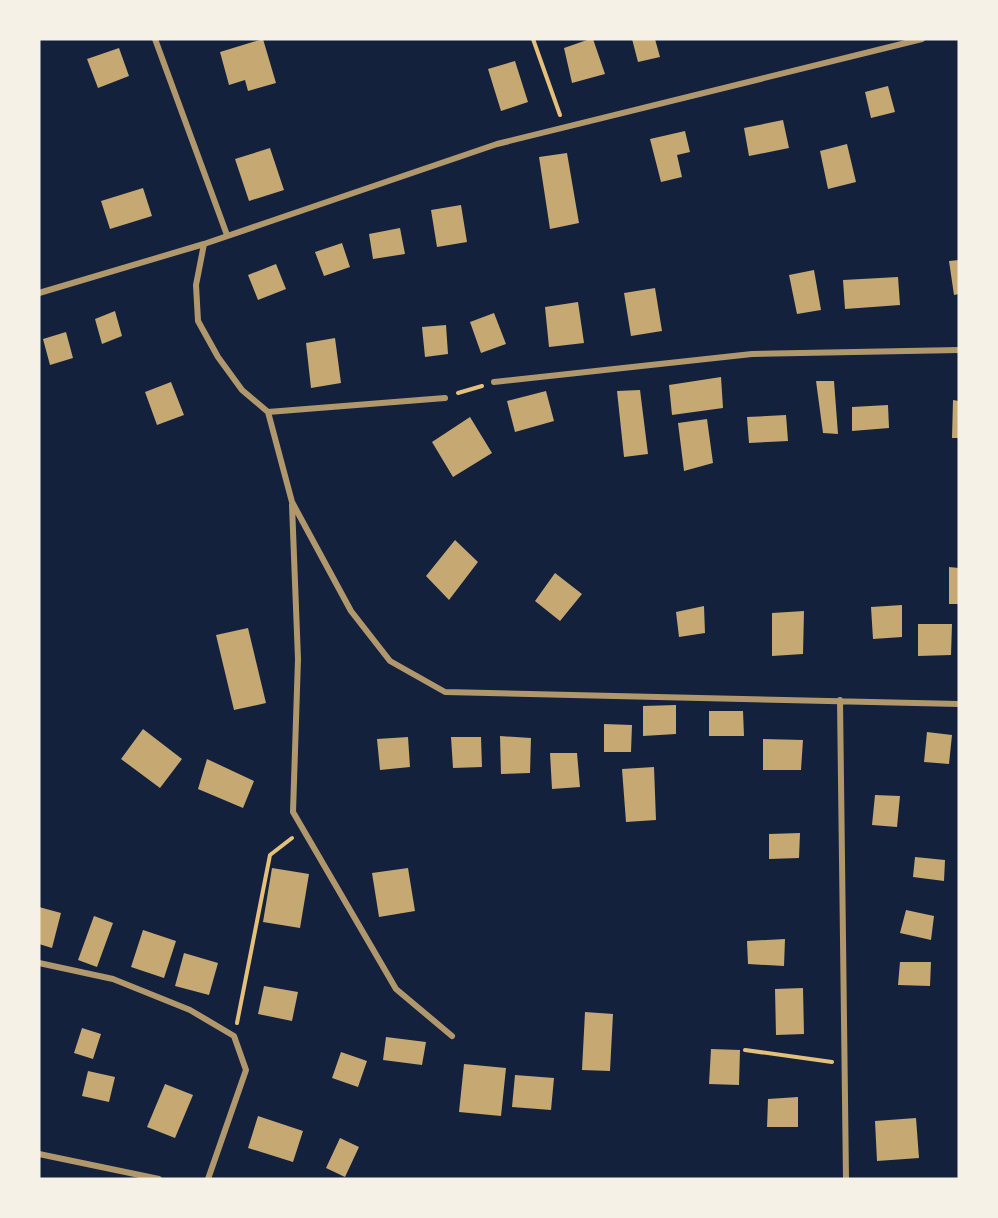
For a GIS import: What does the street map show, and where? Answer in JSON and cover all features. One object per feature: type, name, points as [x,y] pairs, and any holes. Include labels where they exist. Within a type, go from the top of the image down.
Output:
[{"type":"street","points":[[154,39],[227,235]]},
{"type":"street","points":[[39,293],[204,244],[497,144],[922,39]]},
{"type":"street","points":[[204,244],[196,285],[198,321],[218,357],[242,390],[268,412],[292,502],[298,659],[293,812],[396,989],[452,1036]]},
{"type":"street","points":[[494,382],[752,354],[959,350]]},
{"type":"street","points":[[268,412],[445,398]]},
{"type":"street","points":[[292,502],[351,611],[390,661],[445,692],[959,704]]},
{"type":"street","points":[[840,700],[846,1179]]},
{"type":"street","points":[[39,963],[113,979],[190,1010],[234,1036],[246,1070],[208,1179]]},
{"type":"street","points":[[39,1154],[159,1179]]},
{"type":"path","points":[[532,39],[564,128]]},
{"type":"path","points":[[445,398],[494,382]]},
{"type":"path","points":[[234,1036],[270,855],[303,829]]},
{"type":"path","points":[[745,1050],[844,1063]]},
{"type":"building","points":[[263,39],[276,83],[248,91],[245,80],[229,85],[220,52]]},
{"type":"building","points":[[593,39],[605,74],[572,83],[564,48]]},
{"type":"building","points":[[632,39],[655,39],[660,57],[638,62]]},
{"type":"building","points":[[119,48],[129,76],[98,88],[87,59]]},
{"type":"building","points":[[515,61],[528,102],[501,111],[488,69]]},
{"type":"building","points":[[888,86],[895,112],[871,118],[865,92]]},
{"type":"building","points":[[783,120],[789,148],[749,156],[744,128]]},
{"type":"building","points":[[685,131],[690,152],[677,155],[682,177],[661,182],[650,139]]},
{"type":"building","points":[[847,144],[856,182],[828,189],[820,151]]},
{"type":"building","points":[[270,148],[284,190],[249,201],[235,159]]},
{"type":"building","points":[[567,153],[579,223],[550,229],[539,157]]},
{"type":"building","points":[[143,188],[152,216],[110,229],[101,201]]},
{"type":"building","points":[[461,205],[467,242],[437,247],[431,210]]},
{"type":"building","points":[[400,228],[405,254],[373,259],[369,234]]},
{"type":"building","points":[[342,243],[350,267],[324,276],[315,252]]},
{"type":"building","points":[[959,260],[959,294],[954,295],[949,261]]},
{"type":"building","points":[[276,264],[286,289],[258,300],[248,275]]},
{"type":"building","points":[[814,270],[821,310],[797,314],[789,275]]},
{"type":"building","points":[[898,277],[900,305],[845,309],[843,280]]},
{"type":"building","points":[[655,288],[662,331],[631,336],[624,293]]},
{"type":"building","points":[[578,302],[584,343],[549,347],[545,307]]},
{"type":"building","points":[[115,311],[122,336],[102,344],[95,319]]},
{"type":"building","points":[[494,313],[506,344],[481,353],[470,322]]},
{"type":"building","points":[[446,325],[448,354],[425,357],[422,327]]},
{"type":"building","points":[[66,332],[73,358],[50,365],[43,339]]},
{"type":"building","points":[[335,338],[341,383],[311,388],[306,343]]},
{"type":"building","points":[[721,377],[723,408],[672,415],[669,385]]},
{"type":"building","points":[[816,381],[834,381],[838,434],[823,433]]},
{"type":"building","points":[[171,382],[184,415],[157,425],[145,392]]},
{"type":"building","points":[[640,390],[648,454],[624,457],[617,391]]},
{"type":"building","points":[[546,391],[554,421],[515,432],[507,401]]},
{"type":"building","points":[[953,400],[959,401],[959,438],[952,438]]},
{"type":"building","points":[[888,405],[889,428],[852,431],[852,407]]},
{"type":"building","points":[[786,415],[788,441],[749,443],[747,417]]},
{"type":"building","points":[[470,417],[492,453],[453,477],[432,442]]},
{"type":"building","points":[[707,419],[713,463],[684,471],[678,423]]},
{"type":"building","points":[[455,540],[478,562],[449,600],[426,576]]},
{"type":"building","points":[[949,567],[959,568],[959,604],[949,604]]},
{"type":"building","points":[[555,573],[582,594],[560,621],[535,601]]},
{"type":"building","points":[[902,605],[902,637],[873,639],[871,607]]},
{"type":"building","points":[[704,606],[705,633],[679,637],[676,612]]},
{"type":"building","points":[[804,611],[803,654],[772,656],[772,613]]},
{"type":"building","points":[[918,624],[952,624],[951,655],[918,656]]},
{"type":"building","points":[[248,628],[266,703],[234,710],[216,635]]},
{"type":"building","points":[[676,705],[676,734],[643,736],[643,706]]},
{"type":"building","points":[[709,711],[743,711],[744,736],[709,736]]},
{"type":"building","points":[[604,724],[632,725],[631,752],[604,752]]},
{"type":"building","points":[[143,729],[182,759],[160,788],[121,759]]},
{"type":"building","points":[[927,732],[952,735],[949,764],[924,762]]},
{"type":"building","points":[[500,736],[531,738],[530,773],[501,774]]},
{"type":"building","points":[[408,737],[410,767],[380,770],[377,739]]},
{"type":"building","points":[[451,737],[481,737],[482,767],[453,768]]},
{"type":"building","points":[[763,739],[803,740],[801,770],[763,770]]},
{"type":"building","points":[[550,753],[577,753],[580,787],[552,789]]},
{"type":"building","points":[[207,759],[254,781],[243,808],[198,789]]},
{"type":"building","points":[[654,767],[656,820],[626,822],[622,769]]},
{"type":"building","points":[[875,795],[900,796],[897,827],[872,825]]},
{"type":"building","points":[[800,833],[799,858],[769,859],[769,834]]},
{"type":"building","points":[[915,857],[945,860],[944,881],[913,877]]},
{"type":"building","points":[[272,868],[309,874],[300,928],[263,922]]},
{"type":"building","points":[[408,868],[415,911],[379,917],[372,873]]},
{"type":"building","points":[[39,907],[61,913],[52,948],[39,944]]},
{"type":"building","points":[[906,910],[934,916],[931,940],[900,933]]},
{"type":"building","points":[[94,916],[113,923],[97,967],[78,960]]},
{"type":"building","points":[[143,930],[176,941],[164,978],[131,967]]},
{"type":"building","points":[[785,939],[784,966],[748,964],[747,941]]},
{"type":"building","points":[[184,953],[218,963],[209,995],[175,986]]},
{"type":"building","points":[[900,962],[931,962],[930,986],[898,985]]},
{"type":"building","points":[[264,986],[298,992],[292,1021],[258,1014]]},
{"type":"building","points":[[803,988],[804,1034],[776,1035],[775,989]]},
{"type":"building","points":[[585,1012],[613,1014],[610,1071],[582,1070]]},
{"type":"building","points":[[82,1028],[101,1034],[93,1059],[74,1053]]},
{"type":"building","points":[[386,1037],[426,1042],[422,1065],[383,1060]]},
{"type":"building","points":[[711,1049],[740,1050],[739,1085],[709,1084]]},
{"type":"building","points":[[341,1052],[367,1061],[358,1087],[332,1078]]},
{"type":"building","points":[[464,1064],[506,1068],[501,1116],[459,1112]]},
{"type":"building","points":[[88,1071],[115,1077],[109,1102],[82,1096]]},
{"type":"building","points":[[515,1075],[554,1078],[551,1110],[512,1107]]},
{"type":"building","points":[[165,1084],[193,1095],[175,1138],[147,1127]]},
{"type":"building","points":[[798,1097],[798,1127],[767,1127],[768,1099]]},
{"type":"building","points":[[258,1116],[303,1131],[293,1162],[248,1148]]},
{"type":"building","points":[[916,1118],[919,1158],[877,1161],[875,1121]]},
{"type":"building","points":[[340,1138],[359,1147],[345,1177],[326,1168]]}]
